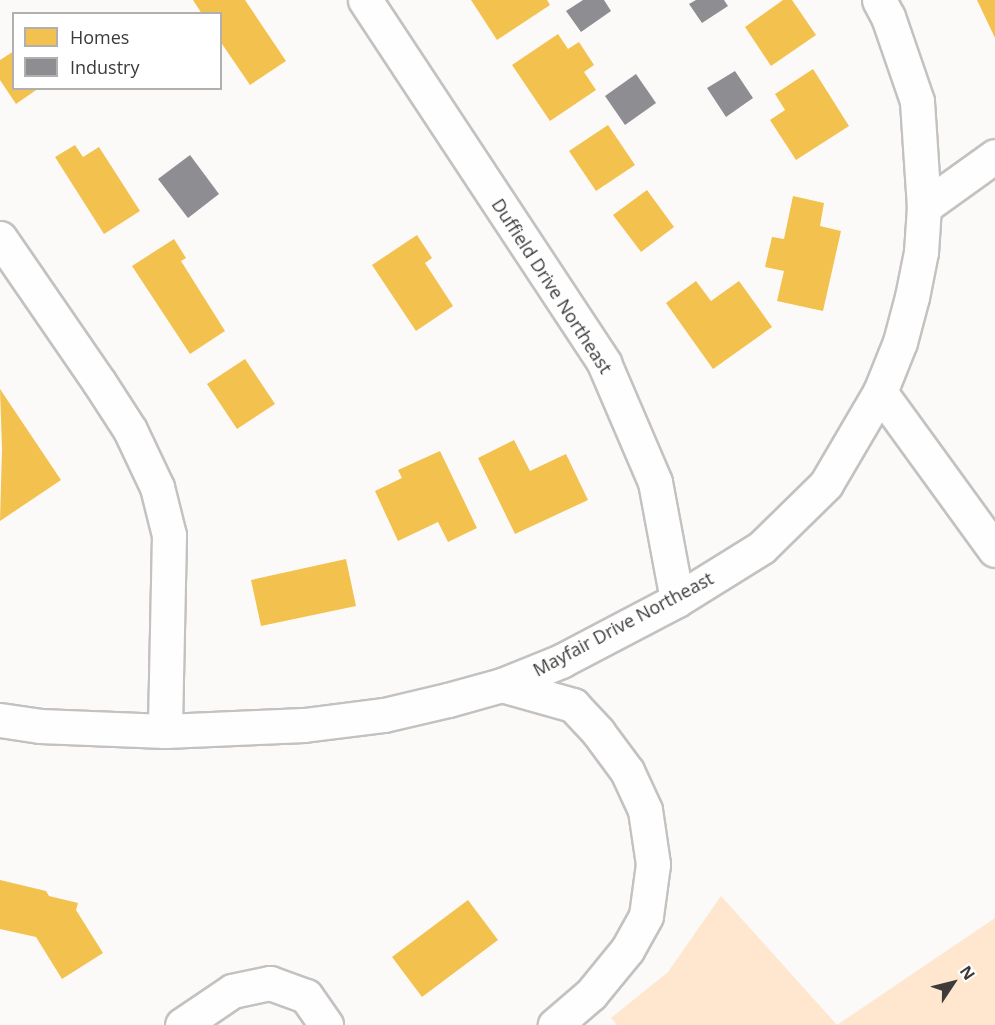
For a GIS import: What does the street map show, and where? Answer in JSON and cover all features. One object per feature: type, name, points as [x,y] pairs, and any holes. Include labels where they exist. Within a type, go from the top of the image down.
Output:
[{"type":"street","name":"Duffield Drive Northeast","points":[[365,0],[604,363],[655,482],[677,600]]},
{"type":"street","name":"Mayfair Drive Northeast","points":[[0,720],[40,726],[165,731],[304,725],[384,715],[502,685],[561,661],[677,600],[762,547],[826,484],[880,392],[900,342],[912,297],[921,252],[924,207],[917,101],[888,17],[879,0]]},
{"type":"street","points":[[924,207],[995,156]]},
{"type":"street","points":[[0,238],[130,430],[158,487],[169,535],[165,731]]},
{"type":"street","points":[[880,392],[995,550]]},
{"type":"street","points":[[502,685],[573,705],[598,732],[627,771],[645,810],[653,864],[646,916],[627,950],[591,993],[555,1025]]},
{"type":"street","points":[[182,1025],[232,990],[270,983],[306,996],[326,1025]]},
{"type":"shaded area","points":[[721,896],[837,1025],[617,1025],[611,1018],[668,972]]},
{"type":"shaded area","points":[[995,918],[995,1025],[837,1025]]},
{"type":"building: Homes","points":[[193,0],[245,0],[286,61],[250,85],[222,44],[222,12],[201,12]]},
{"type":"building: Homes","points":[[471,0],[547,0],[550,5],[497,40]]},
{"type":"building: Homes","points":[[783,0],[792,0],[816,35],[771,66],[745,27]]},
{"type":"building: Homes","points":[[977,0],[995,0],[995,38]]},
{"type":"building: Homes","points":[[558,34],[568,49],[579,42],[594,65],[584,72],[596,90],[550,121],[512,65]]},
{"type":"building: Homes","points":[[12,52],[12,90],[36,90],[16,104],[0,80],[0,60]]},
{"type":"building: Homes","points":[[813,69],[849,126],[796,160],[770,120],[785,110],[775,94]]},
{"type":"building: Homes","points":[[608,125],[635,165],[596,191],[569,151]]},
{"type":"building: Homes","points":[[75,145],[83,157],[99,147],[140,211],[104,234],[55,157]]},
{"type":"building: Homes","points":[[647,190],[674,227],[641,252],[613,215]]},
{"type":"building: Homes","points":[[793,196],[824,203],[820,226],[841,231],[823,311],[777,301],[784,271],[765,267],[772,237],[784,239]]},
{"type":"building: Homes","points":[[417,235],[432,258],[425,263],[453,306],[416,331],[372,265]]},
{"type":"building: Homes","points":[[174,239],[186,258],[181,261],[225,331],[190,354],[132,266]]},
{"type":"building: Homes","points":[[696,281],[711,301],[739,281],[772,327],[713,369],[666,303]]},
{"type":"building: Homes","points":[[245,359],[275,404],[237,429],[207,384]]},
{"type":"building: Homes","points":[[0,389],[61,480],[0,521],[2,449]]},
{"type":"building: Homes","points":[[514,440],[530,471],[566,454],[588,500],[515,534],[478,458]]},
{"type":"building: Homes","points":[[440,451],[477,528],[448,542],[438,522],[398,541],[375,491],[402,478],[398,470]]},
{"type":"building: Homes","points":[[346,559],[356,606],[261,626],[251,580]]},
{"type":"building: Homes","points":[[0,880],[46,891],[49,896],[78,903],[76,910],[103,953],[62,979],[36,937],[0,929]]},
{"type":"building: Homes","points":[[468,900],[498,940],[422,997],[392,957]]},
{"type":"building: Industry","points":[[583,0],[604,0],[611,11],[581,32],[566,11]]},
{"type":"building: Industry","points":[[696,0],[724,0],[728,6],[702,23],[689,4]]},
{"type":"building: Industry","points":[[735,71],[753,98],[726,117],[707,88]]},
{"type":"building: Industry","points":[[636,74],[656,103],[625,125],[605,96]]},
{"type":"building: Industry","points":[[190,155],[219,194],[188,218],[158,179]]}]
